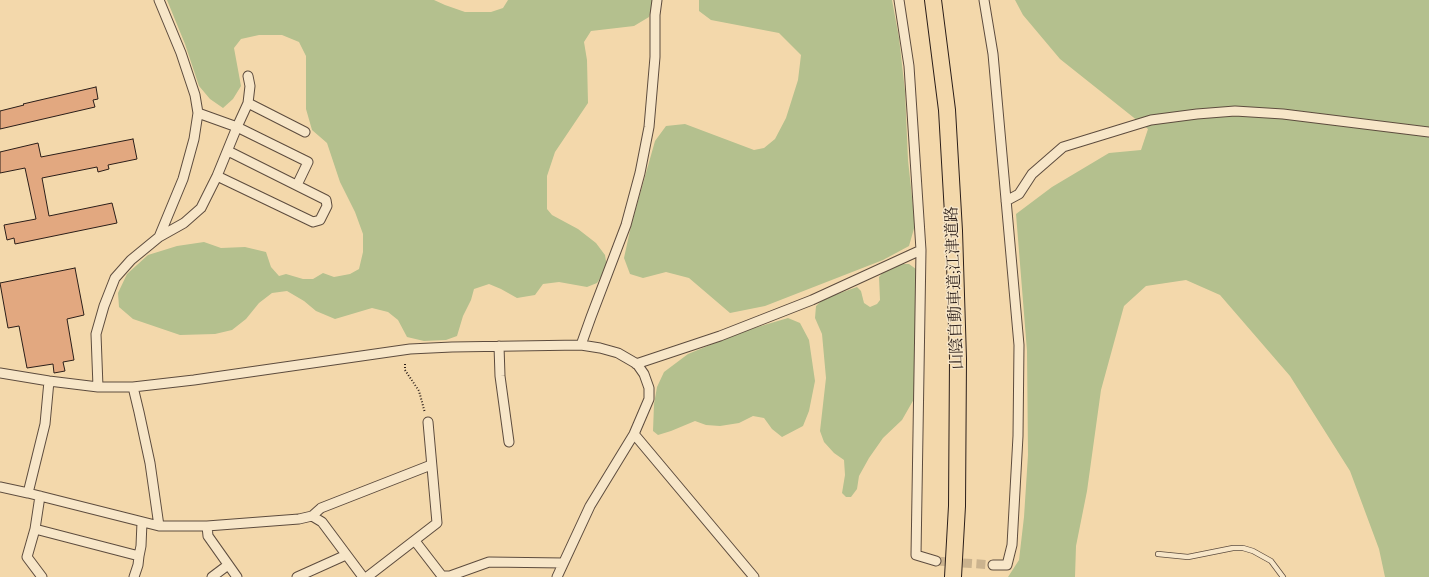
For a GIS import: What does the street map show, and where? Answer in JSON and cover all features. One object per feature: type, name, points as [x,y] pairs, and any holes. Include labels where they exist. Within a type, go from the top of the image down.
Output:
[{"type":"highway","name":"山陰自動車道;江津道路","points":[[933,0],[947,110],[954,231],[958,359],[957,506],[953,577]]},
{"type":"street","points":[[159,0],[181,53],[195,95],[198,113],[192,150],[159,237]]},
{"type":"street","points":[[582,345],[591,317],[626,226],[640,173],[649,127],[655,57],[655,15],[657,0]]},
{"type":"street","points":[[899,0],[909,66],[921,250],[916,555],[936,561]]},
{"type":"street","points":[[984,0],[993,54],[1019,345],[1018,436],[1012,545],[1007,565],[993,565]]},
{"type":"street","points":[[98,386],[96,334],[104,306],[115,278],[131,260],[159,237],[184,223],[201,208],[217,176],[248,103],[250,86],[248,76]]},
{"type":"street","points":[[248,103],[305,132]]},
{"type":"street","points":[[1006,201],[1019,194],[1032,174],[1063,147],[1151,120],[1235,111],[1283,114],[1429,132]]},
{"type":"street","points":[[198,113],[237,127],[308,162],[297,185]]},
{"type":"street","points":[[217,176],[313,222],[320,220],[327,206],[326,200],[228,151]]},
{"type":"street","points":[[636,364],[720,336],[812,300],[921,250]]},
{"type":"street","points":[[0,373],[49,381],[98,386],[133,387],[194,380],[410,349],[452,346],[582,345],[618,353],[636,364],[644,374],[649,388],[649,399],[634,434],[590,506],[557,577]]},
{"type":"street","points":[[499,346],[500,382],[509,442]]},
{"type":"street","points":[[28,493],[45,424],[49,381]]},
{"type":"street","points":[[133,387],[150,463],[159,526]]},
{"type":"street","points":[[367,577],[437,523],[428,422]]},
{"type":"street","points":[[634,434],[754,577]]},
{"type":"street","points":[[0,487],[159,526],[207,526],[299,519],[312,516],[320,508],[431,464]]},
{"type":"street","points":[[40,496],[27,557],[42,577]]},
{"type":"street","points":[[312,516],[322,522],[363,577]]},
{"type":"street","points":[[134,577],[138,565],[141,546],[142,522]]},
{"type":"street","points":[[207,526],[208,536],[237,577]]},
{"type":"street","points":[[34,529],[139,556]]},
{"type":"street","points":[[415,541],[442,576],[450,576],[489,562],[563,563]]},
{"type":"street","points":[[297,577],[346,555]]},
{"type":"street","points":[[212,577],[228,565]]},
{"type":"lane","points":[[1158,554],[1188,557],[1233,548],[1243,548],[1253,551],[1270,561],[1283,577]]},
{"type":"path","points":[[405,364],[405,370],[419,391],[428,422]]},
{"type":"green space","points":[[167,0],[434,0],[465,12],[491,12],[503,8],[508,0],[653,0],[649,17],[634,26],[591,31],[584,42],[587,60],[588,103],[555,152],[547,176],[547,209],[552,215],[578,229],[596,243],[605,255],[607,267],[597,283],[587,287],[559,282],[543,284],[535,295],[517,298],[489,284],[474,289],[457,336],[446,340],[424,341],[407,337],[398,320],[388,312],[372,308],[335,319],[316,311],[304,301],[287,291],[272,293],[259,303],[246,319],[232,330],[215,334],[180,335],[133,319],[119,307],[118,293],[127,274],[148,255],[177,246],[204,242],[221,248],[245,247],[266,252],[271,267],[279,276],[286,274],[303,279],[313,279],[323,273],[334,277],[350,274],[359,269],[363,252],[363,234],[355,212],[340,182],[327,143],[312,130],[306,109],[306,56],[299,42],[282,35],[259,35],[241,39],[234,48],[241,86],[233,99],[223,108],[210,99],[199,86],[185,44]]},
{"type":"green space","points":[[699,0],[892,0],[899,38],[905,91],[908,160],[915,225],[909,246],[883,260],[765,306],[730,313],[689,278],[666,272],[643,278],[630,274],[624,258],[631,226],[655,141],[666,126],[685,124],[754,150],[764,148],[775,139],[786,118],[798,80],[801,55],[779,33],[711,20],[699,11]]},
{"type":"green space","points":[[1015,0],[1429,0],[1429,577],[1385,577],[1379,549],[1350,471],[1290,376],[1220,295],[1186,280],[1146,286],[1124,306],[1101,390],[1087,491],[1076,546],[1075,577],[1008,577],[1019,560],[1024,517],[1028,455],[1027,351],[1016,214],[1052,187],[1109,153],[1141,150],[1148,129],[1060,59],[1023,15]]},
{"type":"green space","points":[[900,264],[909,264],[916,269],[914,399],[902,420],[883,438],[869,458],[859,476],[857,489],[851,497],[846,497],[842,493],[845,475],[844,460],[834,453],[824,442],[820,431],[826,378],[822,334],[815,318],[816,306],[823,299],[857,287],[861,291],[864,303],[870,307],[877,304],[880,300],[879,277],[885,270]]},
{"type":"green space","points":[[788,318],[800,323],[809,340],[815,381],[809,411],[803,426],[782,437],[772,429],[764,418],[753,416],[739,423],[720,426],[706,425],[695,421],[658,435],[653,431],[654,404],[657,387],[664,372],[688,354],[744,331]]},
{"type":"building","points":[[96,87],[98,99],[93,100],[95,107],[0,129],[0,111],[24,105],[23,104]]},
{"type":"building","points":[[133,139],[137,159],[108,165],[109,169],[98,172],[97,167],[42,178],[49,216],[112,203],[117,223],[15,244],[14,238],[7,240],[4,225],[36,219],[25,168],[0,173],[0,152],[38,143],[41,157]]},
{"type":"building","points":[[75,268],[84,315],[67,319],[74,360],[63,362],[65,371],[54,373],[53,364],[27,368],[19,326],[8,328],[0,283]]},
{"type":"tunnel","points":[[936,561],[993,565]]}]
